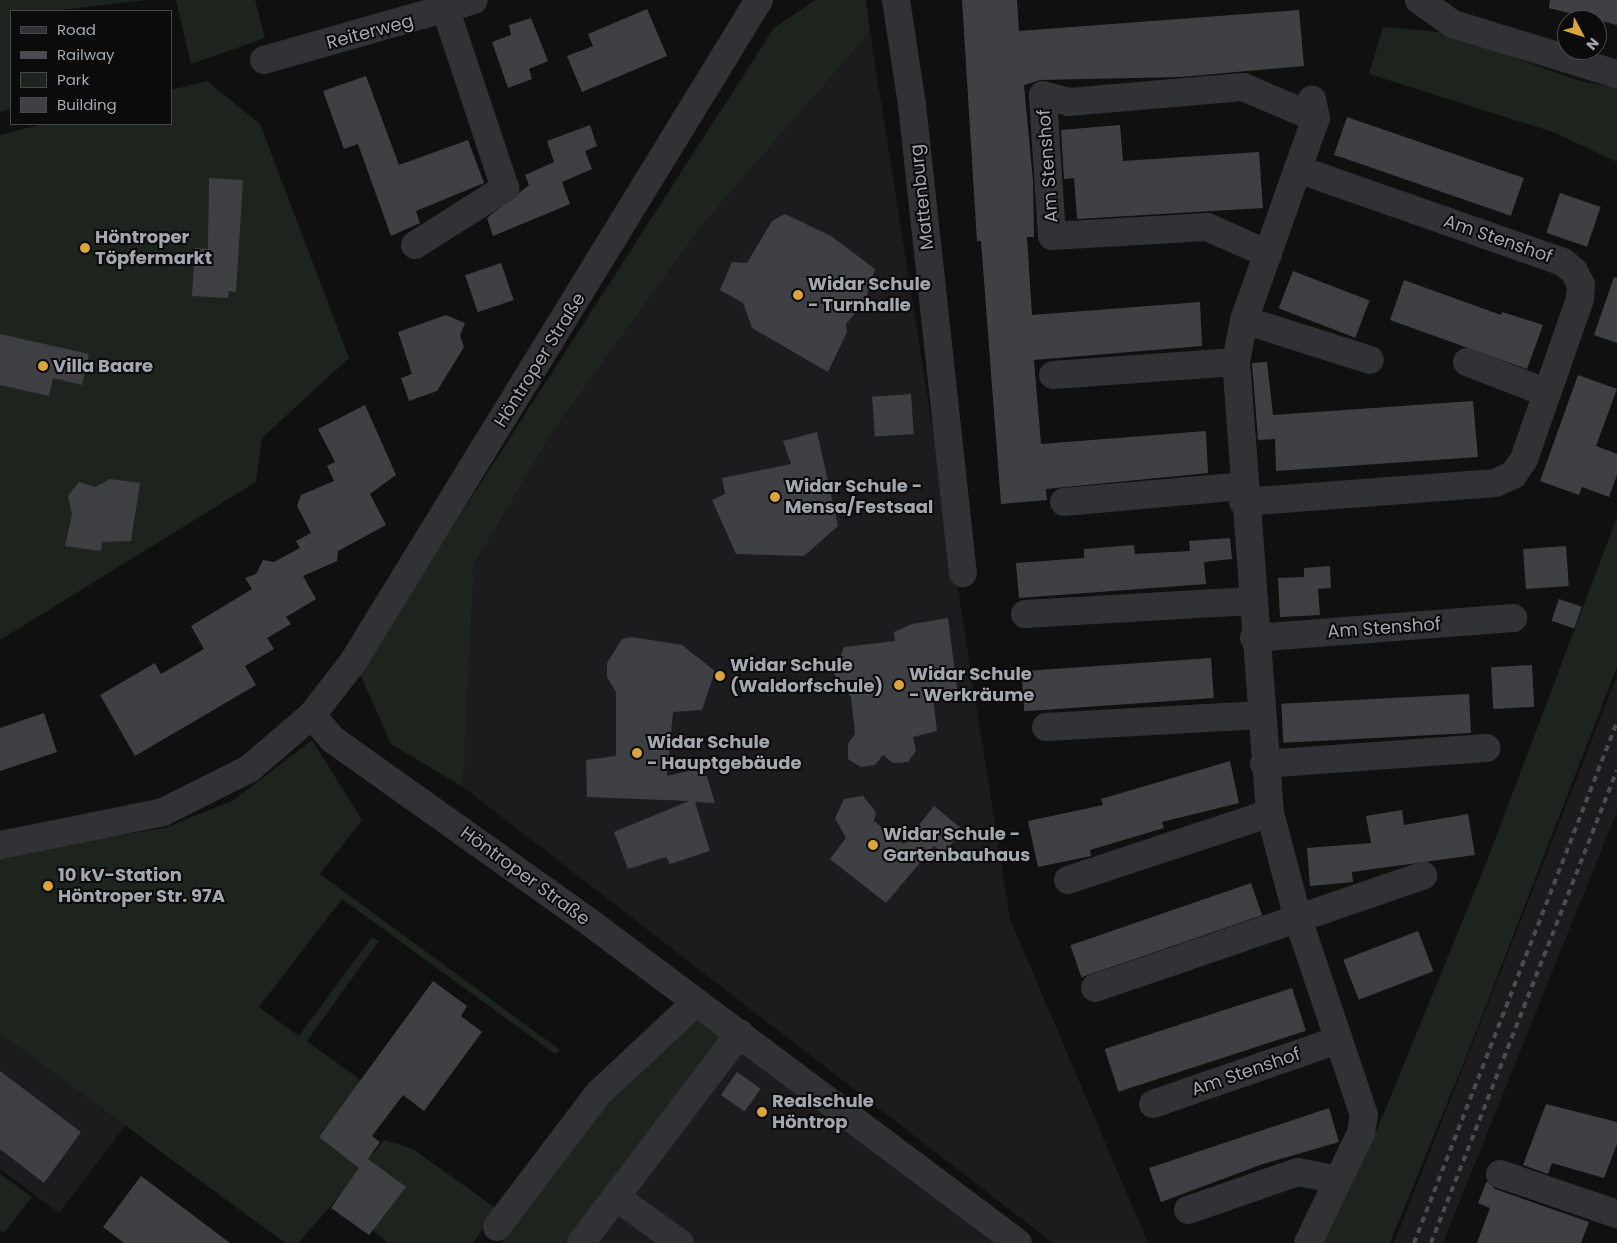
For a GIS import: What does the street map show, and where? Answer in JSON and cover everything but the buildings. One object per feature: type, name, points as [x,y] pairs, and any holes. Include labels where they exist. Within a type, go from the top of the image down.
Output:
[{"type":"street","name":"Reiterweg","points":[[264,60],[446,11],[474,0]]},
{"type":"street","name":"Höntroper Straße","points":[[0,845],[164,812],[242,774],[312,715],[353,662],[759,0]]},
{"type":"street","name":"Mattenburg","points":[[896,0],[912,105],[962,573]]},
{"type":"street","points":[[1419,0],[1453,24],[1617,74]]},
{"type":"street","points":[[415,245],[505,188],[446,11]]},
{"type":"street","name":"Am Stenshof","points":[[1268,254],[1207,227],[1052,236],[1043,95],[1069,102],[1243,87],[1314,108],[1298,169],[1268,254],[1244,320],[1236,362],[1242,494],[1264,764],[1270,813],[1298,919],[1364,1114],[1361,1133],[1308,1243]]},
{"type":"street","name":"Am Stenshof","points":[[1064,502],[1495,483],[1512,475],[1524,459],[1580,299],[1581,285],[1574,271],[1563,262],[1298,169]]},
{"type":"street","points":[[1244,320],[1370,360]]},
{"type":"street","points":[[1053,375],[1236,362]]},
{"type":"street","points":[[1466,362],[1547,393]]},
{"type":"street","points":[[1025,614],[1251,601]]},
{"type":"street","name":"Am Stenshof","points":[[1254,638],[1514,618]]},
{"type":"street","name":"Höntroper Straße","points":[[312,715],[332,738],[740,1033],[1018,1243]]},
{"type":"street","points":[[1046,727],[1261,715]]},
{"type":"street","points":[[1264,764],[1486,748]]},
{"type":"street","points":[[1068,880],[1270,813]]},
{"type":"street","points":[[1095,988],[1423,876]]},
{"type":"street","points":[[497,1227],[598,1094],[696,1002]]},
{"type":"street","points":[[581,1243],[740,1033]]},
{"type":"street","name":"Am Stenshof","points":[[1153,1104],[1338,1040]]},
{"type":"street","points":[[1188,1210],[1298,1172],[1338,1180]]},
{"type":"street","points":[[1500,1174],[1617,1214]]},
{"type":"street","points":[[616,1197],[680,1243]]},
{"type":"shaded area","name":"Widar Schule (Waldorfschule)","points":[[870,32],[1010,919],[1148,1243],[1053,1243],[463,787],[474,565],[551,434],[703,224]]},
{"type":"shaded area","points":[[1617,676],[1617,811],[1443,1243],[1394,1243]]},
{"type":"shaded area","points":[[0,975],[180,1054],[59,1213],[0,1169]]},
{"type":"shaded area","name":"Realschule Höntrop","points":[[745,1050],[998,1243],[597,1243]]},
{"type":"green space","points":[[0,0],[145,0],[61,10],[10,10],[10,109],[0,112]]},
{"type":"green space","points":[[176,0],[255,0],[265,38],[191,64]]},
{"type":"green space","points":[[815,0],[866,0],[870,32],[703,224],[551,434],[474,565],[463,787],[391,744],[359,672],[774,28]]},
{"type":"green space","points":[[1383,27],[1441,32],[1580,81],[1617,88],[1617,162],[1553,132],[1369,74]]},
{"type":"green space","points":[[207,81],[260,124],[349,358],[262,438],[256,482],[0,640],[0,135],[39,125],[172,125],[172,90]]},
{"type":"green space","points":[[1617,517],[1617,667],[1468,1052],[1390,1243],[1322,1243],[1379,1125],[1485,866]]},
{"type":"green space","points":[[312,740],[362,820],[320,874],[560,1050],[555,1054],[342,899],[259,1007],[299,1036],[372,937],[379,941],[307,1041],[378,1093],[338,1111],[319,1137],[361,1168],[384,1140],[413,1149],[497,1209],[473,1243],[388,1243],[336,1200],[298,1243],[285,1243],[0,1033],[0,854],[165,828],[234,800]]},
{"type":"green space","points":[[698,1015],[745,1050],[597,1243],[502,1243],[579,1134]]},
{"type":"green space","points":[[0,1174],[32,1197],[4,1233],[0,1230]]},
{"type":"railway","points":[[1414,1243],[1617,722]]},
{"type":"railway","points":[[1431,1243],[1617,770]]},
{"type":"place","name":"Höntroper Töpfermarkt","points":[[85,248]]},
{"type":"place","name":"Widar Schule - Turnhalle","points":[[798,295]]},
{"type":"place","name":"Villa Baare","points":[[43,366]]},
{"type":"place","name":"Widar Schule - Mensa/Festsaal","points":[[775,497]]},
{"type":"place","name":"Widar Schule (Waldorfschule)","points":[[720,676]]},
{"type":"place","name":"Widar Schule - Werkräume","points":[[899,685]]},
{"type":"place","name":"Widar Schule - Hauptgebäude","points":[[637,753]]},
{"type":"place","name":"Widar Schule - Gartenbauhaus","points":[[873,845]]},
{"type":"place","name":"10 kV-Station Höntroper Str. 97A","points":[[48,886]]},
{"type":"place","name":"Realschule Höntrop","points":[[762,1112]]}]
